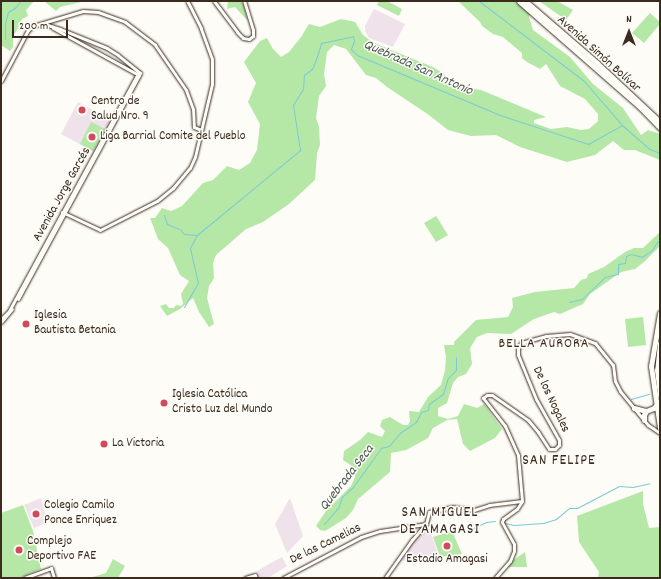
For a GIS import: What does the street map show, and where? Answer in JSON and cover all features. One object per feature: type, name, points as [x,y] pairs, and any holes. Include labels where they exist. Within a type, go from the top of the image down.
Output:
[{"type":"highway","name":"Avenida Simón Bolívar","points":[[519,1],[634,101],[660,128]]},
{"type":"highway","name":"Avenida Simón Bolívar","points":[[525,1],[597,62],[660,122]]},
{"type":"highway","points":[[660,313],[651,361],[660,427]]},
{"type":"highway","points":[[660,342],[657,370],[660,396]]},
{"type":"highway","points":[[644,420],[644,415],[657,404]]},
{"type":"highway","points":[[634,408],[654,412],[659,417]]},
{"type":"street","points":[[63,213],[100,230],[142,210],[173,188],[190,168],[195,157],[212,84],[212,59],[201,28],[187,1]]},
{"type":"street","points":[[214,1],[237,32],[243,38],[249,39],[253,36],[253,30],[244,1]]},
{"type":"street","points":[[1,81],[28,30],[43,22],[83,11],[98,12],[123,21],[155,45],[179,77],[194,109],[194,127],[201,130]]},
{"type":"street","points":[[43,22],[139,74]]},
{"type":"street","points":[[48,26],[60,29],[107,48],[118,55],[139,74]]},
{"type":"street","name":"Avenida Jorge Garcés","points":[[1,321],[10,312],[136,77],[139,74]]},
{"type":"street","name":"De los Nogales","points":[[522,501],[518,455],[505,426],[483,398],[488,394],[494,396],[530,422],[548,448],[553,450],[559,447],[559,440],[536,399],[518,355],[518,348],[521,343],[546,336],[564,334],[573,335],[595,343],[613,365],[616,385],[644,420],[660,433]]},
{"type":"street","points":[[385,578],[412,540],[426,524],[429,512],[452,507],[474,510],[490,505],[522,501]]},
{"type":"street","points":[[495,578],[510,561],[514,551],[514,544],[502,522],[503,519],[517,509],[522,501]]},
{"type":"street","name":"De las Camelias","points":[[283,578],[361,537],[380,531],[426,524]]},
{"type":"street","points":[[24,578],[51,568],[54,578]]},
{"type":"street","points":[[246,578],[255,576]]},
{"type":"shaded area","points":[[374,9],[405,24],[393,47],[369,38],[365,31],[365,26]]},
{"type":"shaded area","points":[[78,102],[111,120],[94,152],[61,134]]},
{"type":"shaded area","name":"Colegio Camilo Ponce Enriquez","points":[[41,498],[47,523],[34,528],[24,505]]},
{"type":"shaded area","points":[[290,498],[303,536],[287,553],[275,524]]},
{"type":"shaded area","points":[[428,525],[439,557],[398,561],[413,541]]},
{"type":"shaded area","points":[[282,557],[287,566],[268,578],[258,578],[255,572]]},
{"type":"green space","points":[[1,1],[34,1],[26,10],[28,16],[22,19],[13,35],[13,47],[10,51],[1,45]]},
{"type":"green space","points":[[44,1],[85,1],[60,7],[56,11]]},
{"type":"green space","points":[[228,1],[242,1],[248,21],[235,7],[227,9]]},
{"type":"green space","points":[[379,1],[387,1],[402,9],[399,16],[377,5]]},
{"type":"green space","points":[[458,1],[516,1],[531,12],[529,17],[533,30],[570,57],[593,84],[623,108],[641,135],[648,130],[660,134],[660,160],[635,150],[624,150],[613,141],[595,155],[567,162],[520,147],[496,135],[471,136],[448,130],[376,78],[366,75],[346,49],[334,45],[327,52],[324,74],[326,86],[319,96],[316,118],[319,127],[320,145],[317,153],[315,180],[289,204],[263,222],[246,229],[216,255],[213,263],[214,278],[209,286],[207,298],[214,324],[209,327],[199,312],[193,298],[180,309],[167,316],[160,306],[166,304],[169,308],[174,308],[176,305],[181,306],[183,304],[181,294],[189,281],[180,275],[168,248],[158,239],[150,218],[155,218],[162,208],[171,211],[182,206],[203,183],[213,180],[227,166],[239,170],[250,163],[257,150],[260,124],[248,102],[256,83],[244,62],[260,41],[267,38],[273,49],[281,57],[289,52],[309,24],[320,27],[341,19],[355,22],[363,35],[372,42],[435,68],[462,87],[481,90],[546,117],[534,120],[534,123],[551,129],[567,127],[581,130],[589,129],[598,121],[598,114],[585,99],[560,86],[546,64],[540,69],[527,62],[522,58],[522,53],[503,37],[493,34],[482,26],[480,22]]},
{"type":"green space","points":[[539,1],[557,1],[573,10],[566,20]]},
{"type":"green space","points":[[650,13],[660,22],[660,24],[644,43],[632,33]]},
{"type":"green space","name":"Liga Barrial Comite del Pueblo","points":[[91,122],[105,129],[93,151],[80,144]]},
{"type":"green space","points":[[436,216],[448,235],[436,242],[424,223]]},
{"type":"green space","points":[[660,232],[660,246],[645,261],[635,269],[621,272],[590,294],[583,304],[560,314],[554,312],[534,319],[511,334],[487,333],[477,337],[470,348],[472,364],[466,374],[458,377],[453,383],[447,403],[438,408],[438,416],[448,419],[458,416],[464,404],[477,408],[484,404],[502,429],[495,438],[470,451],[463,444],[457,419],[447,420],[433,428],[428,438],[406,450],[391,453],[390,472],[358,499],[353,510],[346,518],[325,531],[320,530],[316,526],[326,511],[351,486],[355,477],[355,472],[352,466],[343,460],[344,451],[360,440],[368,432],[382,437],[385,431],[380,426],[382,420],[390,417],[403,425],[408,425],[410,421],[409,411],[419,412],[428,397],[441,385],[445,370],[446,357],[444,345],[454,345],[454,342],[476,320],[508,317],[513,307],[512,298],[535,292],[574,288],[581,280],[587,278],[588,274],[604,267],[625,252],[634,248],[643,248]]},
{"type":"green space","points":[[643,317],[646,345],[628,347],[625,319]]},
{"type":"green space","points":[[643,491],[643,504],[649,528],[660,527],[660,578],[598,578],[599,572],[579,542],[577,516]]},
{"type":"green space","name":"Complejo Deportivo FAE","points":[[23,505],[33,531],[41,569],[19,578],[1,578],[1,513]]},
{"type":"green space","name":"Estadio Amagasi","points":[[452,531],[462,554],[440,557],[433,537]]},
{"type":"green space","points":[[525,552],[527,567],[508,567],[512,561]]},
{"type":"green space","points":[[113,559],[125,566],[118,578],[89,578],[106,573]]},
{"type":"waterway","points":[[5,39],[5,24],[8,12],[16,7],[20,1]]},
{"type":"waterway","points":[[479,1],[584,81],[622,125],[650,149],[660,153]]},
{"type":"waterway","name":"Quebrada San Antonio","points":[[184,307],[198,283],[190,248],[197,235],[300,150],[293,105],[303,89],[304,75],[312,69],[321,43],[353,36],[354,41],[351,49],[357,55],[500,115],[588,144],[622,125]]},
{"type":"waterway","points":[[164,215],[167,224],[181,230],[184,234],[197,235]]},
{"type":"waterway","name":"Quebrada Seca","points":[[569,302],[582,299],[605,277],[618,274],[618,264],[625,263],[626,256],[631,254],[642,257],[652,250],[657,242],[660,241]]},
{"type":"waterway","name":"Quebrada Seca","points":[[324,524],[338,508],[342,497],[353,487],[381,448],[389,446],[400,433],[416,422],[421,412],[428,410],[429,404],[443,394],[448,378],[456,370],[456,357]]},
{"type":"waterway","points":[[631,399],[649,394]]},
{"type":"waterway","points":[[504,523],[514,525],[543,523],[556,519],[569,508],[577,508],[619,486],[633,487],[650,483]]},
{"type":"waterway","points":[[469,530],[486,522],[495,521]]},
{"type":"place","name":"Centro de Salud Nro. 9","points":[[82,110]]},
{"type":"place","name":"Liga Barrial Comite del Pueblo","points":[[92,137]]},
{"type":"place","name":"Iglesia Bautista Betania","points":[[26,324]]},
{"type":"place","name":"Iglesia Católica Cristo Luz del Mundo","points":[[164,403]]},
{"type":"place","name":"La Victoria","points":[[104,444]]},
{"type":"place","name":"Colegio Camilo Ponce Enriquez","points":[[36,514]]},
{"type":"place","name":"Estadio Amagasi","points":[[447,546]]},
{"type":"place","name":"Complejo Deportivo FAE","points":[[19,550]]},
{"type":"district","name":"BELLA AURORA","points":[[544,344]]},
{"type":"district","name":"SAN FELIPE","points":[[559,462]]},
{"type":"district","name":"SAN MIGUEL DE AMAGASI","points":[[440,522]]}]
